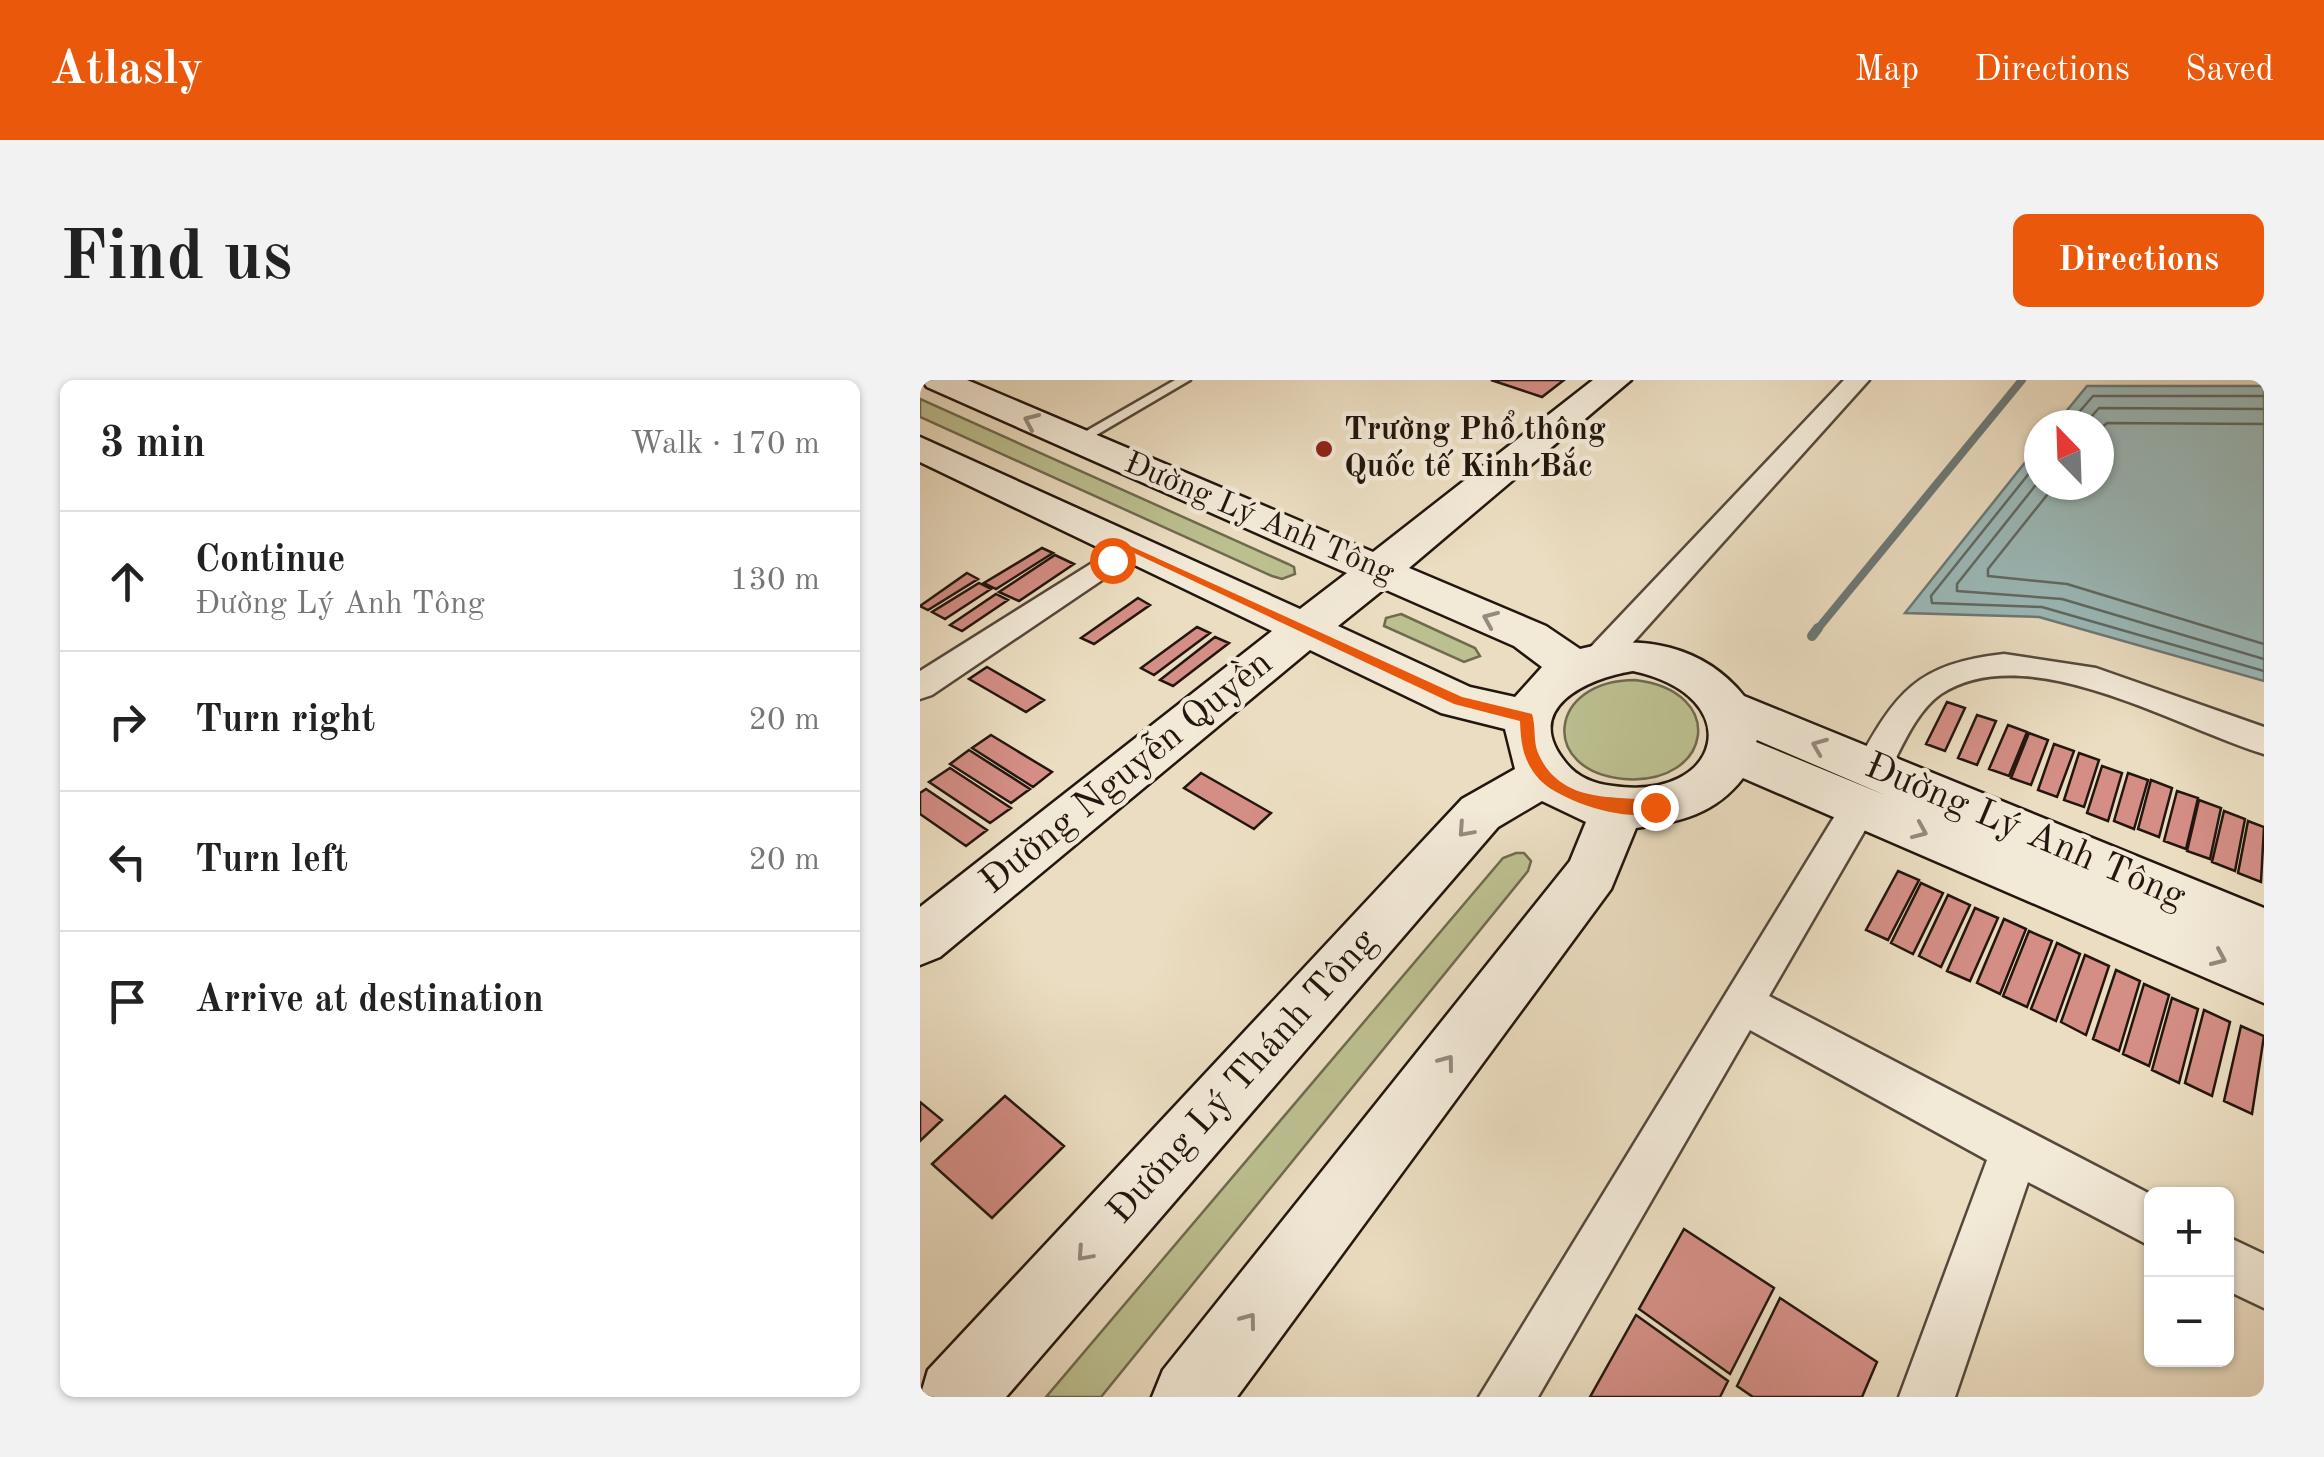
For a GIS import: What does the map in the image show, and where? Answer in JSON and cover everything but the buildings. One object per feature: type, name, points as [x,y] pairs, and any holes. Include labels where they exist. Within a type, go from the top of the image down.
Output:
[{"type":"main road","name":"Đường Lý Anh Tông","points":[[939,380],[1586,663]]},
{"type":"main road","name":"Đường Nguyễn Quyền","points":[[920,940],[1614,380]]},
{"type":"main road","name":"Đường Lý Anh Tông","points":[[920,448],[1458,701],[1527,717]]},
{"type":"main road","points":[[1642,657],[1677,664],[1706,680],[1732,731],[1717,778],[1690,797],[1655,807],[1618,808],[1582,800],[1545,776],[1529,752],[1527,717],[1544,687],[1586,663],[1642,657]]},
{"type":"main road","name":"Đường Lý Anh Tông","points":[[1732,731],[2177,918],[2264,977]]},
{"type":"main road","name":"Đường Lý Thánh Tông","points":[[955,1397],[1480,813],[1545,776]]},
{"type":"main road","points":[[1190,1397],[1592,873],[1618,808]]},
{"type":"main road","name":"Đường Lý Anh Tông","points":[[2177,918],[2264,932]]},
{"type":"street","points":[[1586,663],[1857,380]]},
{"type":"street","points":[[927,674],[1132,547]]},
{"type":"street","points":[[1508,1397],[1742,1004],[1917,697],[1944,676],[1974,667],[2068,673],[2264,741]]},
{"type":"street","points":[[1742,1004],[2144,1218]]},
{"type":"street","points":[[1927,1397],[2015,1149]]},
{"type":"street","points":[[2234,1266],[2264,1282]]},
{"type":"lane","points":[[1076,441],[1184,380]]},
{"type":"green space","points":[[920,399],[1288,564],[1294,567],[1295,574],[1282,579],[1272,576],[920,417]]},
{"type":"green space","points":[[1401,614],[1475,648],[1480,656],[1464,662],[1384,626],[1386,618]]},
{"type":"green space","points":[[1635,680],[1665,688],[1685,701],[1696,718],[1698,736],[1691,754],[1676,768],[1654,777],[1624,779],[1596,772],[1577,760],[1567,744],[1565,727],[1571,709],[1584,694],[1606,684]]},
{"type":"green space","points":[[1524,853],[1531,861],[1528,871],[1101,1397],[1046,1397],[1503,858]]},
{"type":"water","points":[[2087,386],[2264,386],[2264,681],[2039,617],[1905,613],[2024,464],[2024,500],[2114,500],[2114,410],[2067,410]]},
{"type":"waterway","points":[[1816,631],[2022,380]]},
{"type":"waterway","points":[[1812,636],[1818,628]]},
{"type":"place","name":"Trường Phổ thông Quốc tế Kinh Bắc","points":[[1324,449]]},
{"type":"route","points":[[1112,560],[1132,547],[1458,701],[1527,717],[1529,752],[1538,768],[1561,789],[1605,806],[1655,807]]}]
